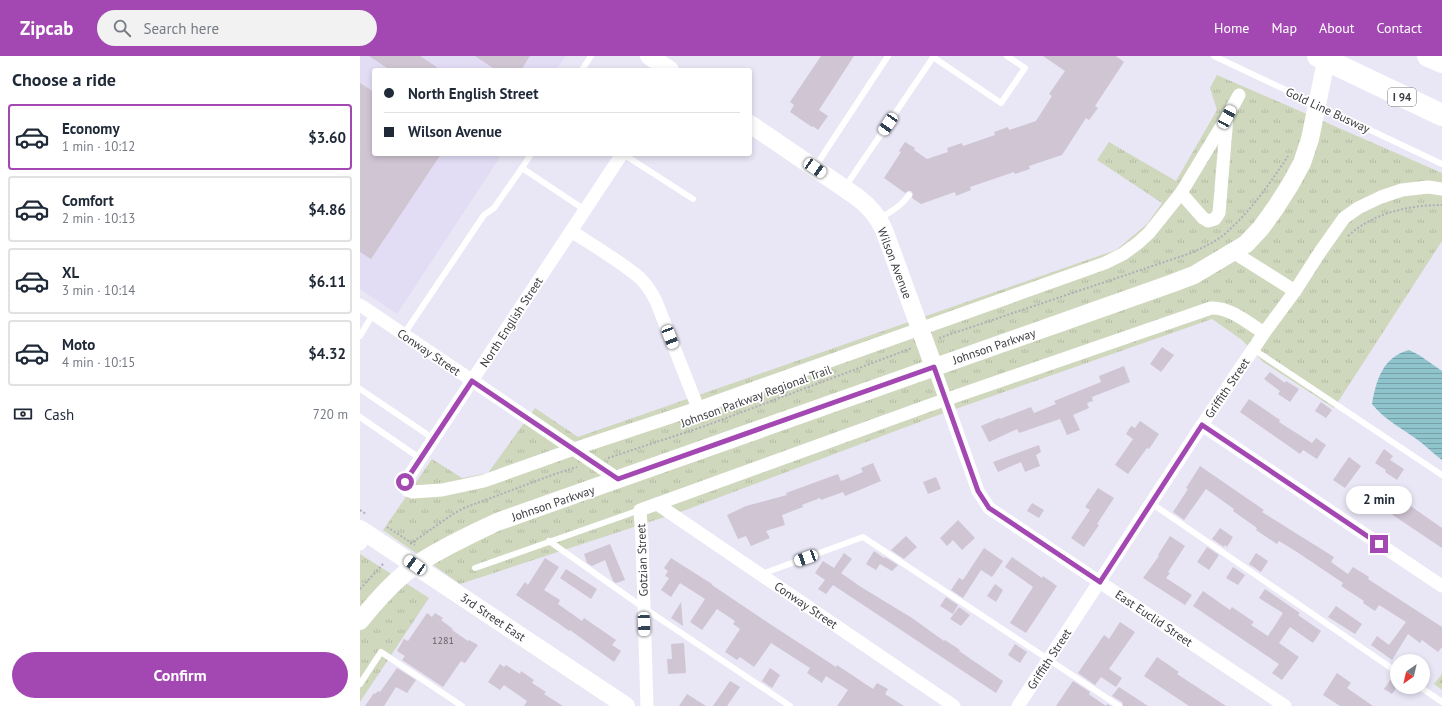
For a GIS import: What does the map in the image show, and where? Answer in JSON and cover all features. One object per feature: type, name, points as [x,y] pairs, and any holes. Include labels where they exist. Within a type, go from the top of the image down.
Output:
[{"type":"highway","name":"I 94","points":[[1318,56],[1442,115]]},
{"type":"highway","points":[[1428,56],[1442,62]]},
{"type":"street","points":[[649,56],[667,68]]},
{"type":"street","name":"Johnson Parkway","points":[[360,621],[390,587],[415,565],[497,522],[1194,275],[1246,244],[1261,228],[1290,185],[1302,163],[1310,139],[1327,56]]},
{"type":"street","points":[[574,448],[698,408],[1105,263],[1123,254],[1149,233],[1181,193],[1239,95]]},
{"type":"street","points":[[1181,193],[1203,218],[1208,221],[1215,219],[1219,214],[1227,117]]},
{"type":"street","name":"Wilson Avenue","points":[[752,125],[845,188],[868,205],[878,218],[884,230],[934,367]]},
{"type":"street","name":"North English Street","points":[[574,448],[484,481],[442,490],[413,492],[404,487],[405,482],[621,156]]},
{"type":"street","name":"Griffith Street","points":[[1018,706],[1202,425],[1344,218],[1358,208],[1381,197],[1402,190],[1428,187],[1442,188]]},
{"type":"street","points":[[571,231],[641,279],[650,289],[698,408]]},
{"type":"street","points":[[1233,252],[1295,291]]},
{"type":"street","name":"Conway Street","points":[[360,305],[618,479]]},
{"type":"street","points":[[640,510],[946,400],[1211,308],[1219,308],[1229,311],[1264,333]]},
{"type":"street","name":"East Euclid Street","points":[[934,367],[978,491],[989,508],[1285,706]]},
{"type":"street","points":[[1202,425],[1442,586]]},
{"type":"street","name":"Conway Street","points":[[657,504],[954,706]]},
{"type":"street","name":"Gotzian Street","points":[[640,510],[647,706]]},
{"type":"street","name":"3rd Street East","points":[[362,535],[415,565],[626,706]]},
{"type":"lane","points":[[583,68],[591,56]]},
{"type":"lane","points":[[815,168],[888,56]]},
{"type":"lane","points":[[845,188],[934,57],[1001,103],[1025,68],[1007,56]]},
{"type":"lane","name":"Gold Line Busway","points":[[1214,56],[1442,164]]},
{"type":"lane","points":[[404,334],[484,215],[494,208],[530,156]]},
{"type":"lane","points":[[625,156],[693,199]]},
{"type":"lane","points":[[522,168],[585,210]]},
{"type":"lane","points":[[878,218],[884,216],[905,201],[909,195]]},
{"type":"lane","points":[[360,336],[373,314]]},
{"type":"lane","points":[[1253,349],[1442,475]]},
{"type":"lane","points":[[360,389],[434,439]]},
{"type":"lane","points":[[360,418],[421,458]]},
{"type":"lane","points":[[1151,503],[1390,667]]},
{"type":"lane","points":[[475,568],[640,510]]},
{"type":"lane","points":[[762,574],[863,537],[1119,706]]},
{"type":"lane","points":[[549,541],[644,608],[790,706]]},
{"type":"lane","points":[[360,684],[381,652],[462,706]]},
{"type":"lane","points":[[1430,694],[1442,702]]},
{"type":"path","points":[[1334,232],[1342,241],[1356,228],[1387,213],[1410,207],[1442,205]]},
{"type":"path","name":"Johnson Parkway Regional Trail","points":[[609,458],[705,426],[909,349]]},
{"type":"path","points":[[412,543],[464,508],[575,468]]},
{"type":"path","points":[[360,588],[387,561]]},
{"type":"shaded area","points":[[360,56],[566,56],[557,68],[372,68],[372,156],[501,156],[397,314],[360,289]]},
{"type":"green space","points":[[1217,75],[1442,173],[1442,241],[1334,408],[1263,362],[1242,340],[1212,319],[930,418],[683,511],[460,584],[383,530],[432,459],[462,478],[488,473],[535,408],[578,437],[1116,250],[1147,224],[1162,203],[1097,160],[1109,142],[1176,181],[1217,110],[1210,88]]},
{"type":"green space","points":[[360,554],[429,598],[360,702]]},
{"type":"green space","points":[[1442,674],[1442,690],[1434,684]]},
{"type":"water","points":[[1409,350],[1442,371],[1442,460],[1383,415],[1372,404],[1376,386],[1382,371],[1393,358],[1400,353]]},
{"type":"building","points":[[369,56],[420,56],[438,68],[387,68]]},
{"type":"building","points":[[475,56],[530,56],[522,68],[493,68]]},
{"type":"building","points":[[821,56],[854,56],[819,110],[828,116],[818,130],[790,112],[794,105],[790,102]]},
{"type":"building","points":[[1043,56],[1116,56],[1124,62],[1095,106],[1098,108],[1089,120],[1086,118],[1062,155],[1029,166],[1030,169],[1015,174],[1014,172],[970,187],[971,190],[956,196],[955,192],[921,204],[912,198],[913,194],[911,191],[905,193],[884,178],[901,152],[899,151],[905,142],[915,148],[914,150],[927,159],[948,152],[947,148],[962,143],[963,146],[995,135],[994,132],[1008,127],[1009,130],[1036,121],[1052,96],[1049,94],[1065,71]]},
{"type":"building","points":[[360,83],[372,91],[372,156],[440,156],[371,259],[360,252]]},
{"type":"building","points":[[1162,347],[1174,355],[1161,372],[1150,364]]},
{"type":"building","points":[[1124,366],[1130,382],[1092,397],[1093,401],[1087,403],[1089,408],[1073,415],[1080,430],[1067,435],[1060,419],[1019,433],[1017,429],[989,442],[981,426],[1031,407],[1034,413],[1056,404],[1054,401],[1101,382],[1099,376]]},
{"type":"building","points":[[1270,372],[1285,383],[1286,381],[1299,389],[1290,402],[1278,394],[1280,391],[1264,379]]},
{"type":"building","points":[[1249,399],[1280,420],[1279,422],[1312,443],[1316,438],[1326,445],[1317,459],[1303,450],[1300,454],[1240,412]]},
{"type":"building","points":[[1321,402],[1332,410],[1326,418],[1315,411]]},
{"type":"building","points":[[1140,421],[1159,434],[1149,449],[1147,448],[1128,474],[1115,465],[1133,439],[1126,434],[1131,426],[1135,428]]},
{"type":"building","points":[[1039,445],[1041,452],[1036,455],[1040,466],[1025,472],[1021,462],[998,472],[993,462]]},
{"type":"building","points":[[1384,449],[1393,456],[1390,460],[1404,469],[1397,480],[1375,463]]},
{"type":"building","points":[[1349,457],[1361,466],[1345,488],[1333,480]]},
{"type":"building","points":[[873,463],[881,481],[845,496],[843,492],[821,500],[820,498],[802,505],[803,507],[782,515],[785,525],[766,531],[770,538],[751,546],[746,536],[738,539],[727,515],[746,506],[787,495],[786,493],[838,474],[841,481],[863,472],[861,468]]},
{"type":"building","points":[[1200,466],[1264,510],[1262,512],[1334,557],[1331,562],[1348,574],[1353,567],[1369,577],[1368,579],[1442,627],[1442,647],[1438,652],[1422,640],[1420,643],[1408,634],[1396,654],[1390,654],[1390,659],[1371,645],[1377,636],[1389,645],[1406,622],[1379,605],[1375,611],[1363,603],[1364,601],[1341,586],[1343,583],[1279,541],[1277,544],[1256,530],[1257,528],[1233,511],[1234,509],[1206,489],[1184,520],[1173,512],[1188,489],[1186,488]]},
{"type":"building","points":[[936,477],[941,489],[928,494],[923,482]]},
{"type":"building","points":[[1382,486],[1442,528],[1442,548],[1372,501]]},
{"type":"building","points":[[1098,488],[1114,498],[1097,524],[1099,525],[1084,547],[1071,538],[1090,510],[1085,507]]},
{"type":"building","points":[[1032,503],[1044,510],[1039,518],[1027,511]]},
{"type":"building","points":[[958,520],[975,538],[962,550],[953,540],[947,546],[940,538]]},
{"type":"building","points":[[1220,528],[1233,537],[1227,547],[1225,545],[1224,547],[1212,539]]},
{"type":"building","points":[[906,536],[917,547],[904,559],[891,550]]},
{"type":"building","points":[[1170,536],[1185,546],[1168,572],[1170,573],[1166,578],[1192,595],[1185,605],[1143,578],[1159,556],[1158,555]]},
{"type":"building","points":[[610,544],[625,580],[616,583],[613,581],[605,560],[592,566],[587,563],[584,554]]},
{"type":"building","points":[[1207,547],[1219,555],[1209,570],[1197,562]]},
{"type":"building","points":[[984,548],[1003,561],[992,577],[981,570],[963,598],[951,590],[959,578],[963,580]]},
{"type":"building","points":[[874,551],[898,565],[892,571],[880,564],[876,570],[866,564]]},
{"type":"building","points":[[844,553],[852,559],[841,573],[960,650],[959,651],[1003,681],[996,693],[833,585],[826,594],[818,589],[825,580],[815,573],[823,561],[834,568]]},
{"type":"building","points":[[1256,553],[1268,561],[1261,572],[1249,564]]},
{"type":"building","points":[[1012,557],[1042,578],[1043,576],[1057,586],[1026,633],[1010,623],[1033,587],[1005,567]]},
{"type":"building","points":[[545,558],[559,567],[544,590],[560,600],[558,604],[582,621],[584,618],[616,640],[612,645],[621,651],[614,662],[570,630],[569,631],[516,595],[525,582],[528,585]]},
{"type":"building","points":[[671,558],[836,667],[837,665],[873,689],[877,683],[888,689],[885,694],[904,706],[837,706],[848,690],[826,676],[822,683],[807,673],[810,668],[771,643],[754,667],[740,657],[737,660],[725,652],[740,629],[733,624],[735,621],[717,609],[702,630],[690,622],[705,599],[680,583],[671,597],[661,590],[669,578],[665,576],[668,571],[664,568]]},
{"type":"building","points":[[1233,567],[1245,575],[1238,585],[1226,578]]},
{"type":"building","points":[[566,569],[597,589],[591,599],[560,578]]},
{"type":"building","points":[[995,584],[1003,590],[996,602],[987,596]]},
{"type":"building","points":[[1265,589],[1300,613],[1298,615],[1321,631],[1313,643],[1290,627],[1279,643],[1299,657],[1282,680],[1272,673],[1279,664],[1193,606],[1203,591],[1230,610],[1232,607],[1254,622],[1251,625],[1268,636],[1283,613],[1259,598]]},
{"type":"building","points":[[946,597],[958,605],[953,614],[940,606]]},
{"type":"building","points":[[681,602],[683,626],[671,618]]},
{"type":"building","points":[[1336,606],[1362,624],[1355,634],[1328,617]]},
{"type":"building","points":[[959,607],[970,615],[961,626],[950,619]]},
{"type":"building","points":[[427,613],[432,617],[435,613],[443,618],[441,620],[453,629],[452,630],[468,641],[469,640],[478,645],[465,663],[461,661],[443,687],[402,660],[405,656],[397,651],[404,639],[408,641]]},
{"type":"building","points":[[1120,622],[1135,632],[1109,669],[1122,678],[1116,687],[1101,677],[1095,685],[1078,673],[1104,635],[1109,639]]},
{"type":"building","points":[[684,643],[686,673],[668,674],[667,659],[672,659],[671,644]]},
{"type":"building","points":[[1015,644],[1027,652],[1020,663],[1008,655]]},
{"type":"building","points":[[1157,657],[1179,672],[1177,674],[1226,706],[1189,706],[1144,676]]},
{"type":"building","points":[[500,664],[504,667],[506,665],[520,674],[521,671],[534,680],[532,683],[546,692],[544,694],[563,706],[524,706],[527,701],[504,685],[500,690],[488,682]]},
{"type":"building","points":[[397,668],[416,680],[407,693],[396,687],[384,706],[365,706],[374,693],[375,694],[378,691],[380,692]]},
{"type":"building","points":[[770,668],[780,675],[772,688],[762,681]]},
{"type":"building","points":[[1337,673],[1351,683],[1347,688],[1373,706],[1340,706],[1323,695]]},
{"type":"building","points":[[1390,680],[1390,693],[1384,689]]},
{"type":"building","points":[[730,681],[740,687],[727,706],[713,706]]},
{"type":"building","points":[[1073,681],[1090,692],[1090,695],[1106,706],[1056,706]]},
{"type":"building","points":[[1119,687],[1148,706],[1123,706],[1122,702],[1112,696]]},
{"type":"building","points":[[687,694],[706,706],[679,706]]},
{"type":"route","points":[[405,482],[472,381],[574,448],[618,479],[934,367],[978,491],[989,508],[1100,582],[1202,425],[1379,544]]}]
